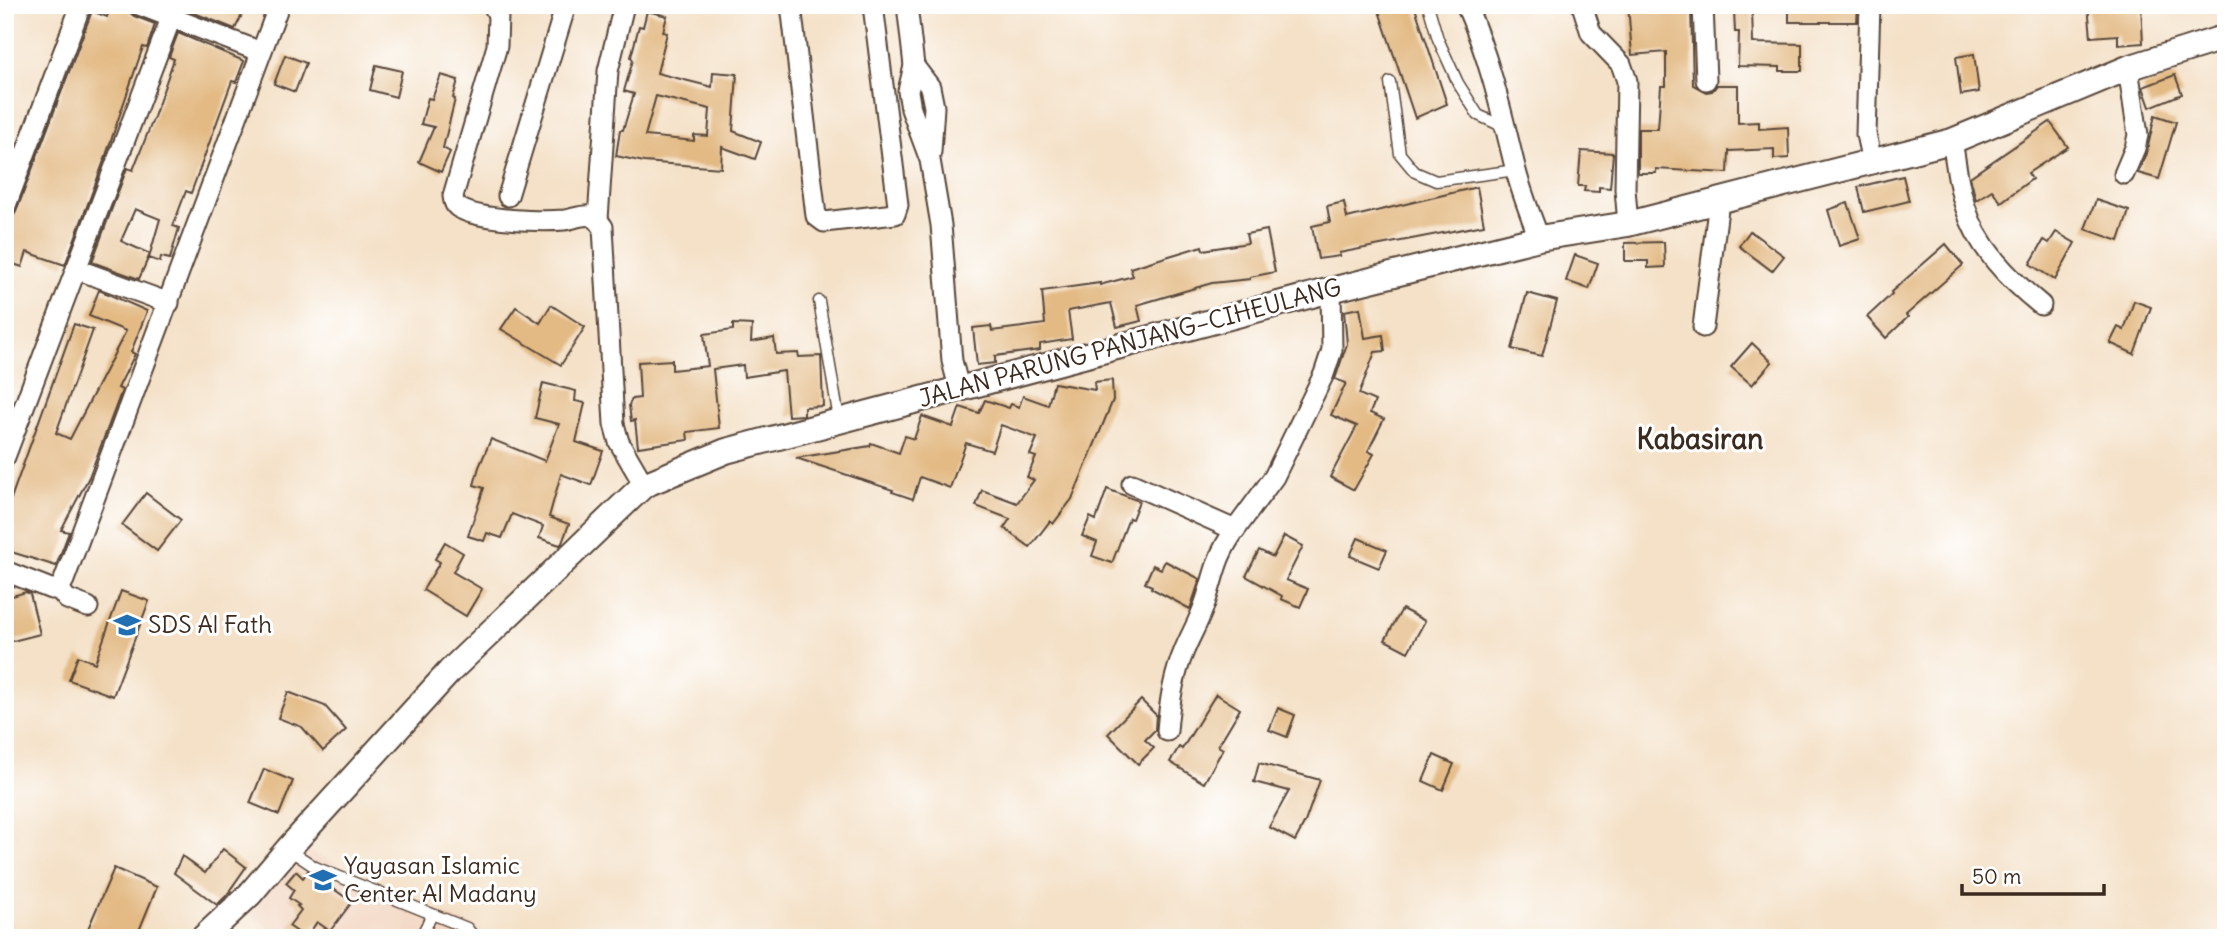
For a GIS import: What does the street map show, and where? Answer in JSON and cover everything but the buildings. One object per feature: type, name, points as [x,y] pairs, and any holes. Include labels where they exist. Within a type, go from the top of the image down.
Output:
[{"type":"street","points":[[5,208],[81,5]]},
{"type":"street","points":[[139,5],[261,52]]},
{"type":"street","points":[[59,589],[169,303],[279,5]]},
{"type":"street","points":[[494,5],[498,15],[497,46],[453,196],[454,203],[459,209],[471,213],[506,219],[564,220],[588,215],[598,219]]},
{"type":"street","points":[[509,196],[566,5]]},
{"type":"street","points":[[624,5],[608,71],[598,219],[603,227],[614,424],[619,442],[643,485]]},
{"type":"street","points":[[791,5],[816,216],[824,222],[895,214],[898,205],[873,5]]},
{"type":"street","points":[[907,5],[914,66],[908,91],[911,109],[930,160],[941,225],[952,361],[959,388]]},
{"type":"street","points":[[1466,5],[1480,37],[1516,170],[1539,238]]},
{"type":"street","points":[[1582,5],[1591,33],[1621,64],[1627,81],[1625,189],[1628,224]]},
{"type":"street","points":[[1703,5],[1706,80]]},
{"type":"street","points":[[1870,5],[1866,134],[1872,162]]},
{"type":"street","points":[[5,457],[171,18]]},
{"type":"street","name":"JALAN PARUNG PANJANG–CIHEULANG","points":[[203,938],[250,894],[450,671],[643,485],[726,451],[1331,290],[1539,238],[1628,224],[1952,141],[2128,68],[2226,37]]},
{"type":"street","points":[[2124,174],[2138,135],[2128,68]]},
{"type":"street","points":[[1952,141],[1965,206],[1976,231],[1988,252],[2017,286],[2041,305]]},
{"type":"street","points":[[1703,327],[1719,201]]},
{"type":"street","points":[[76,269],[169,303]]},
{"type":"street","points":[[1167,731],[1171,692],[1177,671],[1204,606],[1223,547],[1274,477],[1324,374],[1332,350],[1331,290]]},
{"type":"street","points":[[1132,484],[1235,530]]},
{"type":"street","points":[[5,571],[51,589],[59,589]]},
{"type":"street","points":[[59,589],[67,599],[88,607]]},
{"type":"lane","points":[[1428,5],[1443,50],[1458,83],[1478,115],[1507,129]]},
{"type":"lane","points":[[1390,82],[1400,154],[1415,172],[1436,181],[1516,170]]},
{"type":"lane","points":[[819,302],[839,420]]},
{"type":"lane","points":[[288,849],[315,867],[467,929],[472,938]]},
{"type":"lane","points":[[420,938],[432,915]]},
{"type":"shaded area","name":"Yayasan Islamic Center Al Madany","points":[[304,849],[494,938],[283,938],[245,911]]},
{"type":"place","name":"SDS Al Fath","points":[[127,625]]},
{"type":"place","name":"Yayasan Islamic Center Al Madany","points":[[323,880]]},
{"type":"district","name":"Kabasiran","points":[[1700,439]]}]
